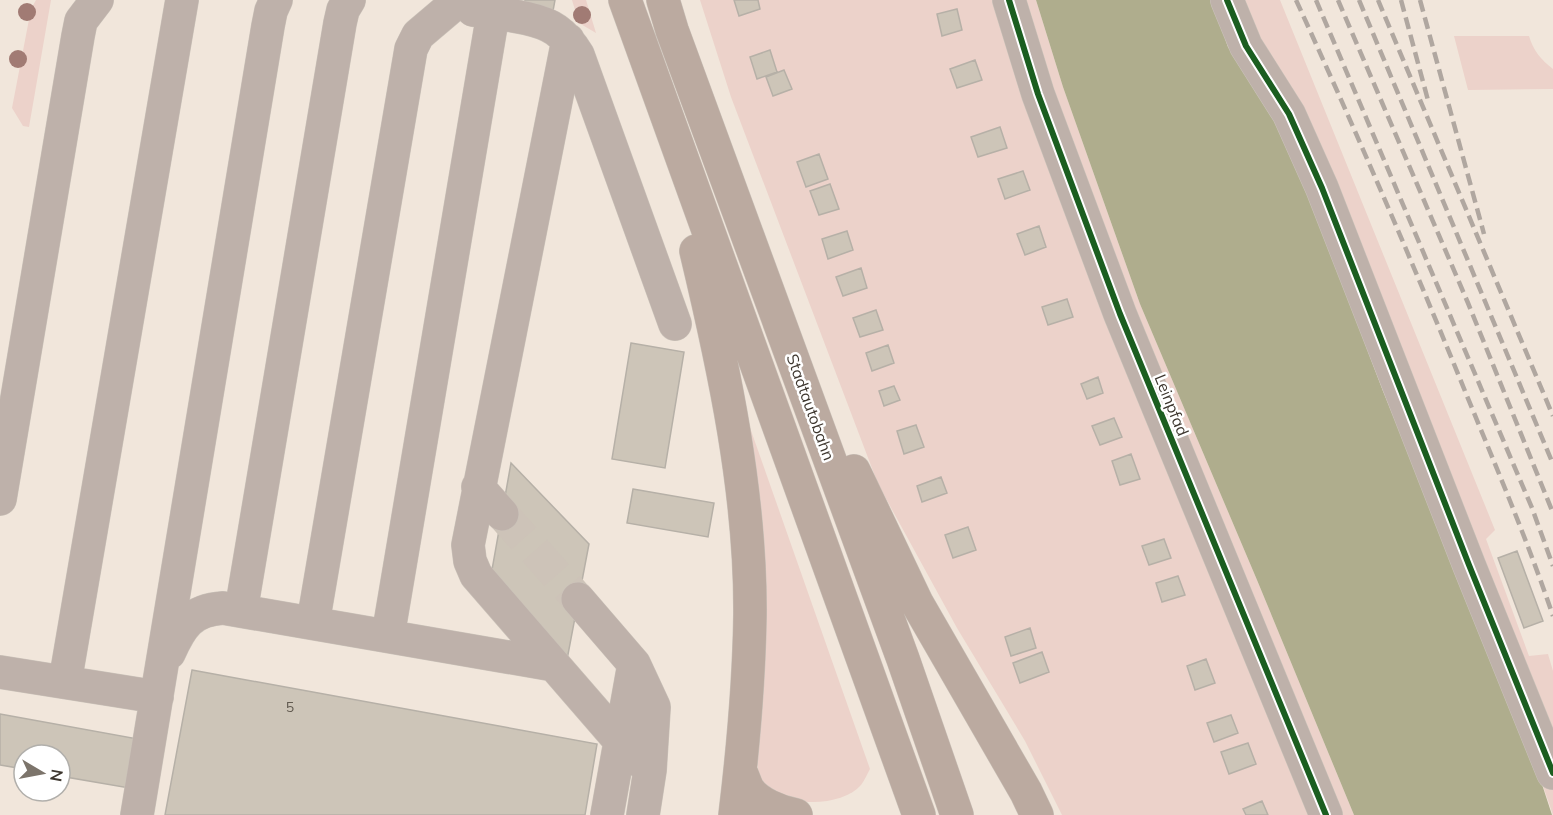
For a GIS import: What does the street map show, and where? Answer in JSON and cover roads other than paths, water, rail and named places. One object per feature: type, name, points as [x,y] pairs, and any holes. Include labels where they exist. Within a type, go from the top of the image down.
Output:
[{"type":"highway","points":[[625,0],[919,815]]},
{"type":"highway","name":"Stadtautobahn","points":[[663,0],[672,30],[903,659],[957,815]]},
{"type":"highway","points":[[658,94],[708,300],[728,403],[744,507],[750,613],[747,692],[735,815]]},
{"type":"highway","points":[[778,319],[917,603],[1037,815]]},
{"type":"highway","points":[[740,770],[749,790],[760,800],[783,813],[796,815]]},
{"type":"lane","points":[[0,499],[78,36],[81,21],[97,0]]},
{"type":"lane","points":[[65,682],[182,0]]},
{"type":"lane","points":[[137,815],[268,26],[276,0]]},
{"type":"lane","points":[[241,611],[340,23],[343,10],[349,0]]},
{"type":"lane","name":"Leinpfad","points":[[1009,0],[1038,94],[1120,314],[1326,815]]},
{"type":"lane","points":[[1227,0],[1246,46],[1288,114],[1322,188],[1553,773]]},
{"type":"lane","points":[[313,623],[411,49],[440,3],[539,22],[555,28],[568,40],[578,55],[675,324]]},
{"type":"lane","points":[[388,636],[494,14]]},
{"type":"lane","points":[[568,40],[468,545],[470,561],[476,575],[620,741],[650,770]]},
{"type":"lane","points":[[478,487],[502,514]]},
{"type":"lane","points":[[578,599],[634,664],[654,707],[650,770],[643,815]]},
{"type":"lane","points":[[159,682],[176,638],[192,617],[207,609],[223,608],[554,665]]},
{"type":"lane","points":[[607,815],[634,664]]},
{"type":"lane","points":[[0,672],[65,682],[159,682]]},
{"type":"tunnel","points":[[502,514],[578,599]]},
{"type":"railway","points":[[1296,0],[1426,296],[1512,506],[1553,616]]},
{"type":"railway","points":[[1316,0],[1532,508],[1553,566]]},
{"type":"railway","points":[[1338,0],[1468,303],[1553,513]]},
{"type":"railway","points":[[1359,0],[1553,464]]},
{"type":"railway","points":[[1378,0],[1553,416]]},
{"type":"railway","points":[[1401,0],[1429,104]]},
{"type":"railway","points":[[1420,0],[1484,234]]}]
